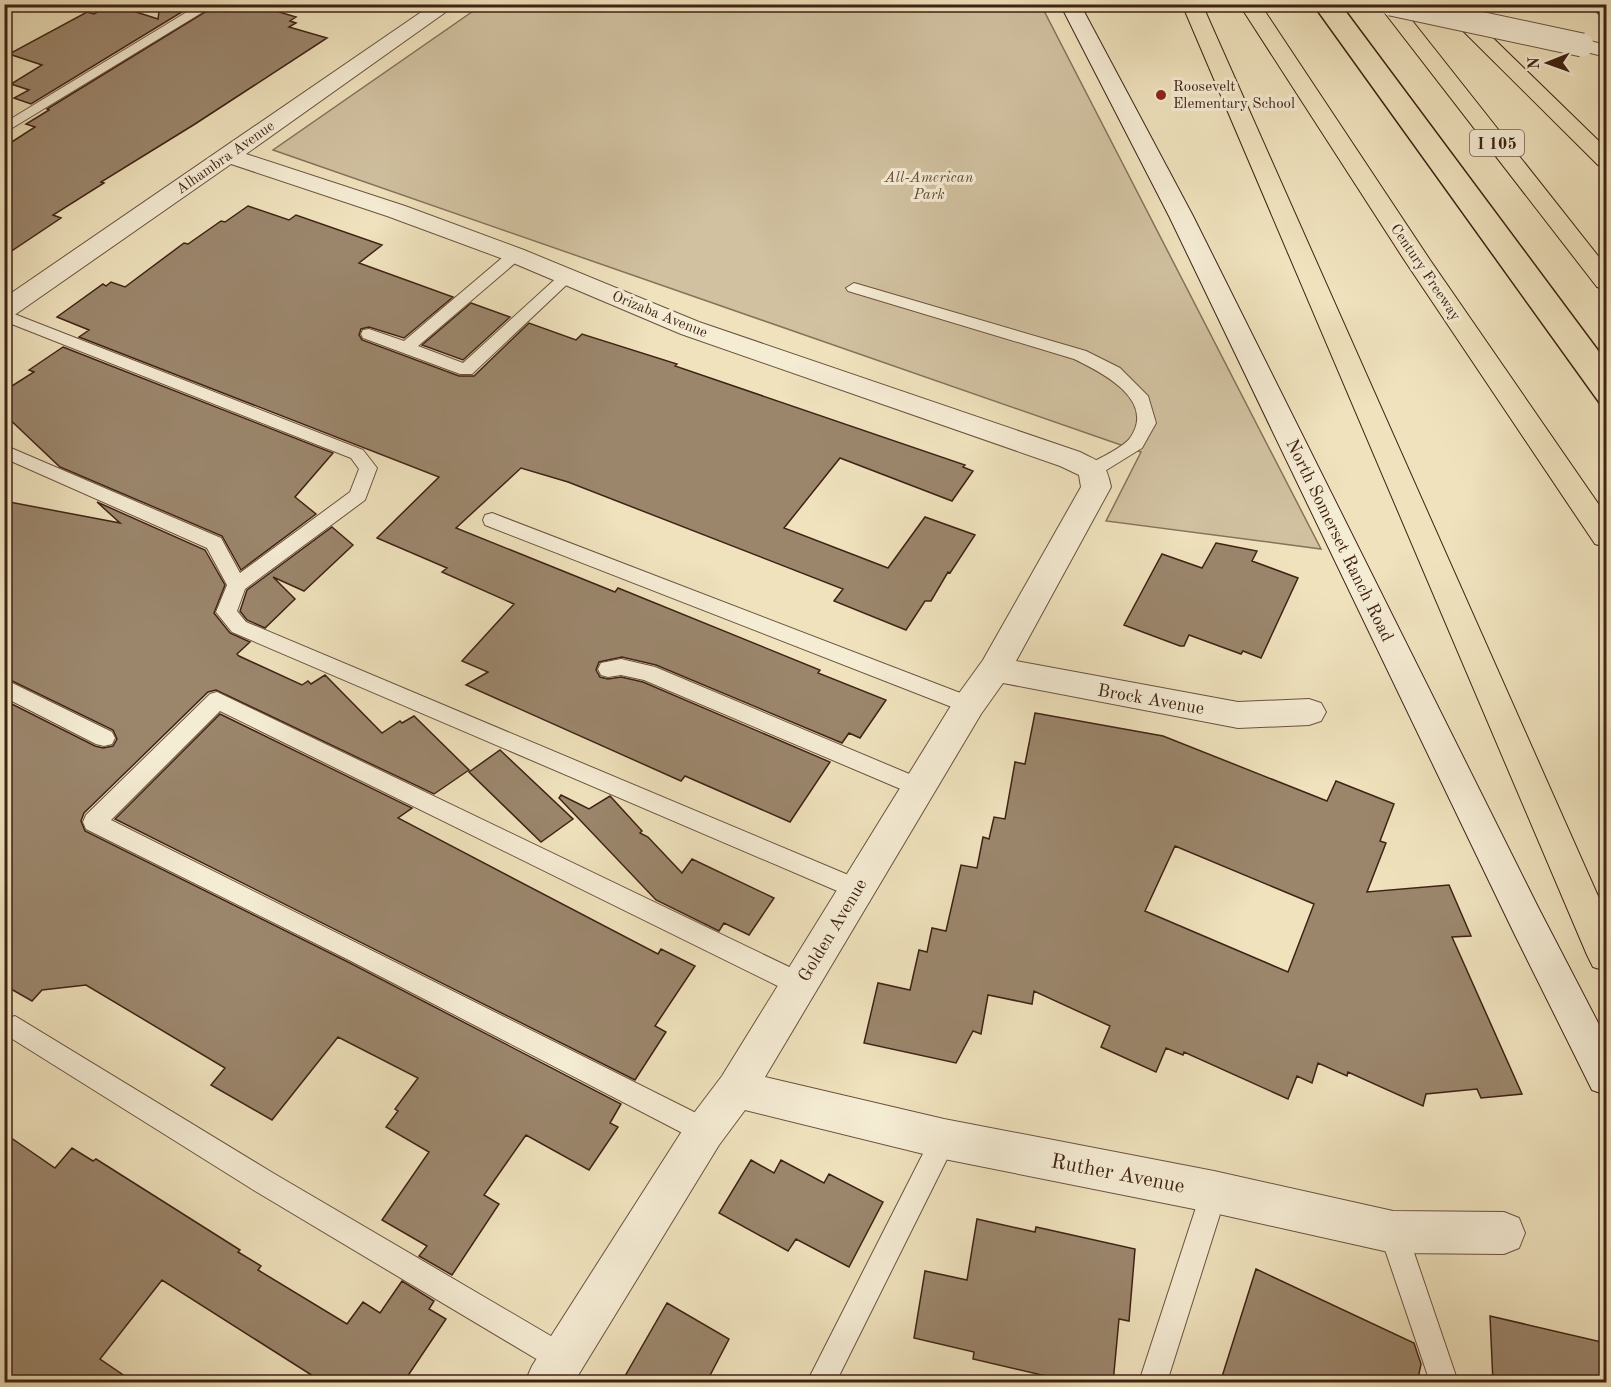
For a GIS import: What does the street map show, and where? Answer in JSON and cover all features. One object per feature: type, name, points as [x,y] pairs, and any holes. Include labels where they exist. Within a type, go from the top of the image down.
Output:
[{"type":"highway","points":[[1191,4],[1606,955]]},
{"type":"highway","name":"Century Freeway","points":[[1249,4],[1418,261],[1606,537]]},
{"type":"highway","name":"I 105","points":[[1389,4],[1606,282]]},
{"type":"highway","points":[[1446,4],[1606,160]]},
{"type":"street","name":"Alhambra Avenue","points":[[4,312],[447,4]]},
{"type":"street","name":"North Somerset Ranch Road","points":[[1070,4],[1181,216],[1526,920],[1606,1077]]},
{"type":"street","points":[[1389,4],[1606,51]]},
{"type":"street","points":[[1600,4],[1606,10]]},
{"type":"street","name":"Orizaba Avenue","points":[[227,155],[396,212],[569,275],[690,328],[1047,451],[1093,470]]},
{"type":"street","name":"Golden Avenue","points":[[556,1371],[705,1131],[736,1089],[918,787],[969,705],[995,669],[1096,487],[1093,470]]},
{"type":"street","name":"Brock Avenue","points":[[995,669],[1043,680],[1238,715],[1309,712]]},
{"type":"street","name":"Ruther Avenue","points":[[736,1089],[944,1139],[1214,1192],[1393,1232],[1504,1233]]},
{"type":"lane","points":[[4,129],[210,4]]},
{"type":"lane","points":[[406,348],[514,255]]},
{"type":"lane","points":[[369,334],[466,370],[569,275]]},
{"type":"lane","points":[[854,288],[1080,355],[1114,372],[1142,400],[1147,423],[1136,444],[1093,470]]},
{"type":"lane","points":[[4,312],[357,454],[368,468],[358,495],[237,585],[226,612],[239,627],[857,889]]},
{"type":"lane","points":[[4,451],[214,543],[237,585]]},
{"type":"lane","points":[[492,520],[969,705]]},
{"type":"lane","points":[[608,669],[621,667],[648,673],[918,787]]},
{"type":"lane","points":[[4,687],[104,738]]},
{"type":"lane","points":[[705,1131],[94,822],[217,700],[799,984]]},
{"type":"lane","points":[[15,1027],[264,1182],[556,1371]]},
{"type":"lane","points":[[821,1383],[944,1139]]},
{"type":"lane","points":[[1153,1383],[1214,1192]]},
{"type":"lane","points":[[1393,1232],[1444,1383]]},
{"type":"green space","name":"All-American Park","points":[[482,5],[1041,5],[1321,549],[1106,521],[1141,452],[273,150]]},
{"type":"building","points":[[111,4],[158,19],[160,4],[195,4],[31,104],[14,98],[29,90],[11,84],[42,65],[9,54],[87,12],[94,14]]},
{"type":"building","points":[[218,4],[252,4],[296,17],[290,21],[296,23],[289,27],[327,38],[101,182],[104,183],[53,215],[61,218],[4,256],[4,147],[35,127],[26,124],[49,110],[47,109]]},
{"type":"building","points":[[248,206],[289,220],[296,215],[382,245],[359,263],[453,297],[404,338],[369,327],[361,329],[359,335],[362,340],[459,376],[474,376],[529,323],[576,340],[582,334],[677,364],[675,366],[965,465],[963,467],[973,471],[952,501],[840,458],[784,528],[888,568],[925,517],[975,535],[950,573],[948,572],[931,601],[925,601],[906,630],[834,601],[843,589],[568,482],[521,468],[456,528],[615,592],[618,588],[820,670],[818,673],[886,700],[860,738],[849,733],[842,743],[656,665],[622,657],[599,662],[596,670],[600,677],[608,679],[621,677],[643,682],[830,762],[790,822],[685,776],[681,781],[466,685],[488,672],[462,661],[514,604],[442,572],[447,568],[377,538],[439,477],[79,337],[89,330],[57,317],[103,284],[106,286],[111,282],[125,287],[184,243],[188,244]]},
{"type":"building","points":[[471,303],[510,317],[463,360],[422,345]]},
{"type":"building","points":[[63,347],[333,453],[295,497],[316,514],[241,570],[222,536],[60,467],[4,414],[4,391],[34,372],[29,370]]},
{"type":"building","points":[[4,501],[120,523],[97,502],[205,550],[225,585],[214,613],[230,633],[250,642],[237,654],[239,656],[302,685],[308,681],[311,684],[325,675],[382,733],[400,721],[402,723],[414,716],[469,770],[434,794],[216,690],[208,692],[84,813],[81,821],[85,831],[348,962],[621,1104],[610,1123],[618,1127],[589,1170],[526,1135],[484,1195],[499,1204],[452,1275],[419,1256],[427,1246],[382,1220],[429,1152],[386,1127],[398,1111],[395,1109],[418,1078],[338,1037],[272,1120],[211,1085],[225,1068],[86,985],[42,990],[32,1001],[4,985],[4,700],[95,746],[103,748],[113,746],[117,739],[113,730],[4,677]]},
{"type":"building","points":[[332,527],[353,545],[304,591],[273,577],[295,599],[265,628],[247,620],[240,611],[247,590]]},
{"type":"building","points":[[1216,543],[1257,551],[1252,561],[1298,578],[1261,658],[1243,651],[1241,654],[1189,635],[1184,646],[1180,646],[1124,625],[1162,554],[1202,568]]},
{"type":"building","points":[[1035,713],[1163,736],[1327,801],[1336,781],[1394,804],[1380,841],[1386,843],[1367,892],[1449,885],[1471,936],[1452,937],[1522,1094],[1481,1098],[1477,1089],[1426,1094],[1423,1106],[1348,1072],[1347,1076],[1318,1063],[1312,1083],[1297,1076],[1288,1099],[1184,1052],[1183,1055],[1166,1048],[1156,1072],[1101,1047],[1110,1026],[1034,991],[1032,1004],[988,995],[981,1034],[973,1031],[956,1063],[864,1043],[878,983],[910,990],[919,950],[927,952],[932,928],[946,931],[961,865],[977,868],[983,837],[989,839],[994,817],[1005,819],[1015,762],[1025,764]],"holes":[[[1175,846],[1314,904],[1288,972],[1145,911]]]},
{"type":"building","points":[[220,714],[412,808],[398,818],[658,954],[661,949],[695,966],[655,1026],[666,1032],[635,1080],[115,819]]},
{"type":"building","points":[[500,750],[573,819],[541,842],[469,772]]},
{"type":"building","points":[[561,795],[589,809],[610,796],[642,831],[640,833],[648,837],[682,873],[692,859],[774,898],[749,935],[724,923],[719,931],[656,900],[559,798]]},
{"type":"building","points":[[4,1133],[55,1168],[72,1148],[93,1161],[96,1159],[240,1250],[238,1252],[261,1266],[258,1270],[347,1324],[363,1302],[380,1313],[402,1281],[434,1301],[429,1309],[446,1319],[403,1383],[324,1383],[162,1280],[100,1359],[135,1383],[4,1383]]},
{"type":"building","points":[[751,1160],[774,1173],[781,1160],[824,1183],[829,1174],[883,1202],[849,1267],[796,1239],[788,1251],[719,1213]]},
{"type":"building","points":[[977,1219],[1035,1232],[1036,1227],[1135,1249],[1129,1321],[1119,1319],[1113,1383],[1076,1383],[973,1359],[974,1352],[914,1338],[925,1271],[967,1280]]},
{"type":"building","points":[[1256,1269],[1414,1343],[1421,1364],[1417,1383],[1220,1383]]},
{"type":"building","points":[[667,1303],[729,1339],[706,1383],[621,1383]]},
{"type":"building","points":[[1490,1316],[1606,1343],[1606,1383],[1493,1383]]},
{"type":"tram line","points":[[1312,4],[1606,413]]},
{"type":"tram line","points":[[1341,4],[1606,360]]},
{"type":"place","name":"Roosevelt Elementary School","points":[[1161,95]]}]
